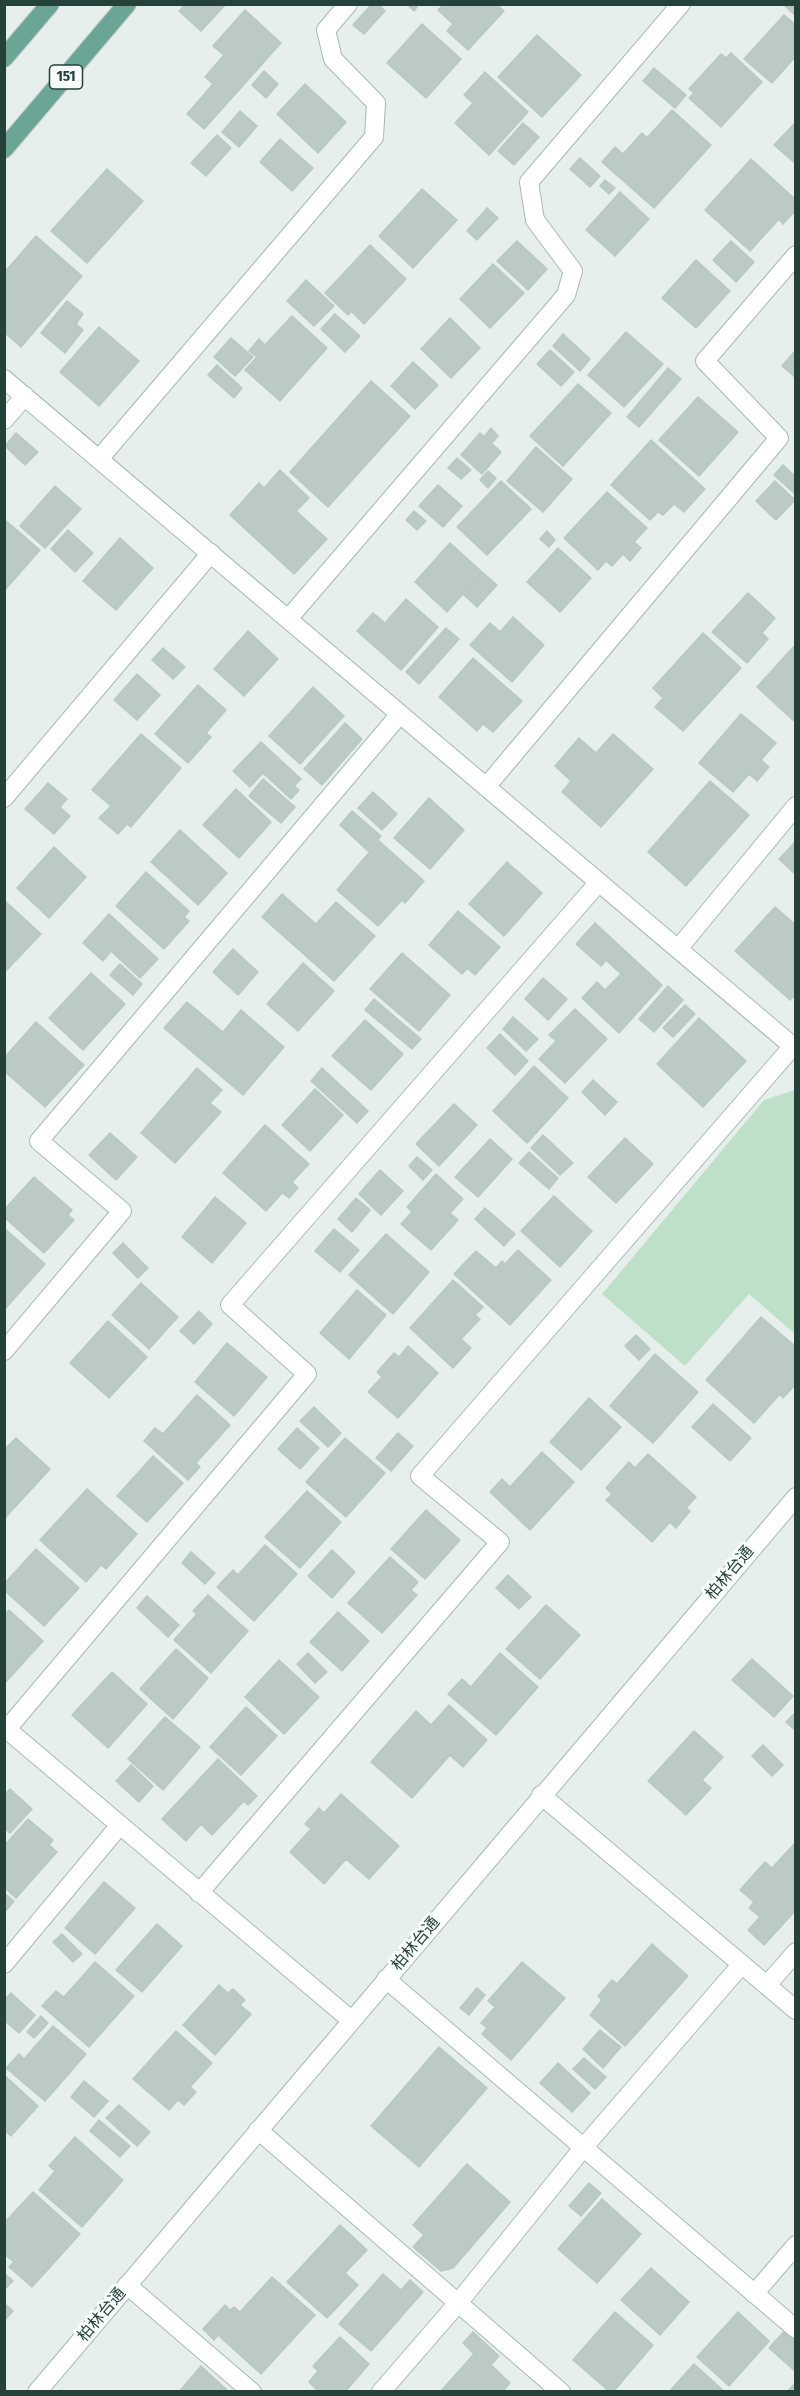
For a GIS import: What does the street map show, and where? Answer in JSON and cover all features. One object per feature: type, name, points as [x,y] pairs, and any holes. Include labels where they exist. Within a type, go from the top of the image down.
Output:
[{"type":"main road","points":[[4,58],[50,4]]},
{"type":"main road","name":"151","points":[[4,149],[128,4]]},
{"type":"street","points":[[99,459],[374,137],[376,103],[333,59],[326,30],[348,4]]},
{"type":"street","points":[[288,619],[566,295],[573,272],[535,220],[529,182],[681,4]]},
{"type":"street","points":[[486,787],[779,438],[705,361],[795,255]]},
{"type":"street","points":[[4,379],[794,1048],[420,1476],[500,1542],[199,1893]]},
{"type":"street","points":[[4,420],[25,396]]},
{"type":"street","points":[[4,798],[211,553]]},
{"type":"street","points":[[4,1351],[122,1211],[39,1141],[400,714]]},
{"type":"street","points":[[678,949],[795,806]]},
{"type":"street","points":[[351,2020],[6,1728],[307,1374],[230,1305],[599,882]]},
{"type":"street","name":"柏林台通","points":[[38,2391],[795,1497]]},
{"type":"street","points":[[541,1795],[795,2010]]},
{"type":"street","points":[[4,1964],[120,1825]]},
{"type":"street","points":[[767,1986],[795,1952]]},
{"type":"street","points":[[381,2391],[458,2303],[583,2148],[742,1964]]},
{"type":"street","points":[[386,1979],[795,2329]]},
{"type":"street","points":[[258,2130],[561,2391]]},
{"type":"street","points":[[754,2294],[795,2245]]},
{"type":"street","points":[[128,2285],[252,2391]]},
{"type":"green space","points":[[795,1090],[795,1334],[749,1294],[685,1366],[602,1294],[764,1100]]},
{"type":"building","points":[[186,4],[226,4],[201,31],[179,11]]},
{"type":"building","points":[[372,4],[378,4],[385,11],[364,34],[353,25]]},
{"type":"building","points":[[407,4],[419,4],[414,11]]},
{"type":"building","points":[[444,4],[496,4],[504,11],[468,50],[447,31],[453,24],[438,10]]},
{"type":"building","points":[[783,4],[796,4],[796,16]]},
{"type":"building","points":[[245,10],[281,43],[204,129],[187,114],[213,84],[205,77],[224,55],[213,46]]},
{"type":"building","points":[[784,15],[796,25],[796,56],[772,83],[744,59]]},
{"type":"building","points":[[422,24],[461,59],[426,98],[387,63]]},
{"type":"building","points":[[537,35],[581,75],[542,117],[498,77]]},
{"type":"building","points":[[731,53],[762,82],[721,127],[689,98],[694,93],[689,89],[721,54],[726,58]]},
{"type":"building","points":[[654,68],[686,95],[675,108],[643,81]]},
{"type":"building","points":[[264,71],[278,84],[266,98],[252,85]]},
{"type":"building","points":[[485,72],[528,112],[489,155],[455,123],[473,103],[464,95]]},
{"type":"building","points":[[305,84],[346,122],[318,153],[277,114]]},
{"type":"building","points":[[672,110],[711,145],[654,208],[602,162],[615,147],[623,154],[642,133],[647,138]]},
{"type":"building","points":[[240,111],[257,126],[239,147],[222,132]]},
{"type":"building","points":[[796,122],[796,164],[774,145]]},
{"type":"building","points":[[523,123],[539,137],[514,165],[498,151]]},
{"type":"building","points":[[217,135],[231,148],[206,176],[191,163]]},
{"type":"building","points":[[280,139],[313,168],[292,191],[260,162]]},
{"type":"building","points":[[580,158],[600,176],[590,187],[570,169]]},
{"type":"building","points":[[751,159],[796,200],[796,210],[783,224],[779,219],[750,251],[705,210]]},
{"type":"building","points":[[107,169],[143,201],[87,263],[51,231]]},
{"type":"building","points":[[605,180],[615,188],[609,194],[600,186]]},
{"type":"building","points":[[422,189],[457,220],[413,268],[379,236]]},
{"type":"building","points":[[620,192],[649,219],[615,256],[586,230]]},
{"type":"building","points":[[487,208],[498,218],[477,240],[467,231]]},
{"type":"building","points":[[36,236],[82,276],[21,347],[4,332],[4,273]]},
{"type":"building","points":[[517,241],[547,269],[528,290],[497,261]]},
{"type":"building","points":[[731,241],[754,262],[736,282],[713,260]]},
{"type":"building","points":[[370,245],[406,279],[364,324],[351,311],[348,315],[325,293]]},
{"type":"building","points":[[696,260],[730,291],[696,328],[662,298]]},
{"type":"building","points":[[493,264],[524,293],[490,328],[460,299]]},
{"type":"building","points":[[306,280],[334,306],[314,326],[287,301]]},
{"type":"building","points":[[67,301],[83,314],[76,324],[83,330],[65,353],[41,333]]},
{"type":"building","points":[[335,314],[360,336],[345,352],[321,329]]},
{"type":"building","points":[[292,316],[327,348],[280,401],[245,370],[257,357],[249,351],[259,339],[265,345]]},
{"type":"building","points":[[450,318],[480,348],[451,378],[421,349]]},
{"type":"building","points":[[99,327],[139,361],[99,406],[60,372]]},
{"type":"building","points":[[626,332],[663,364],[624,407],[588,375]]},
{"type":"building","points":[[563,334],[590,359],[580,371],[553,346]]},
{"type":"building","points":[[231,338],[253,357],[235,376],[214,357]]},
{"type":"building","points":[[550,350],[574,372],[561,386],[537,364]]},
{"type":"building","points":[[796,350],[796,378],[782,366]]},
{"type":"building","points":[[413,362],[438,385],[415,409],[391,386]]},
{"type":"building","points":[[217,365],[242,388],[234,398],[208,375]]},
{"type":"building","points":[[668,368],[681,379],[639,427],[627,417]]},
{"type":"building","points":[[371,381],[410,416],[328,507],[290,472]]},
{"type":"building","points":[[578,384],[611,413],[563,466],[530,436]]},
{"type":"building","points":[[698,397],[738,432],[699,476],[659,440]]},
{"type":"building","points":[[491,428],[498,436],[492,443],[484,437]]},
{"type":"building","points":[[16,433],[38,452],[25,465],[5,446]]},
{"type":"building","points":[[480,433],[501,452],[482,474],[461,455]]},
{"type":"building","points":[[651,440],[705,489],[684,512],[674,504],[663,515],[658,512],[650,520],[611,485]]},
{"type":"building","points":[[536,447],[572,479],[543,512],[507,481]]},
{"type":"building","points":[[457,458],[471,470],[461,479],[448,468]]},
{"type":"building","points":[[783,465],[796,477],[796,495],[774,475]]},
{"type":"building","points":[[280,470],[309,498],[296,511],[327,539],[294,574],[230,515],[259,483],[264,488]]},
{"type":"building","points":[[488,471],[496,478],[488,488],[480,480]]},
{"type":"building","points":[[501,481],[531,509],[487,555],[457,527]]},
{"type":"building","points":[[775,481],[795,500],[776,520],[756,501]]},
{"type":"building","points":[[438,485],[462,506],[443,527],[419,506]]},
{"type":"building","points":[[55,486],[81,509],[45,548],[20,526]]},
{"type":"building","points":[[607,492],[647,528],[634,542],[641,548],[630,561],[623,554],[612,566],[606,561],[598,570],[564,538]]},
{"type":"building","points":[[414,511],[426,521],[417,530],[406,520]]},
{"type":"building","points":[[4,519],[40,550],[4,591]]},
{"type":"building","points":[[68,530],[93,553],[75,572],[51,549]]},
{"type":"building","points":[[547,531],[555,540],[549,547],[540,539]]},
{"type":"building","points":[[120,538],[153,568],[116,610],[83,581]]},
{"type":"building","points":[[450,543],[482,572],[447,612],[415,582]]},
{"type":"building","points":[[558,548],[591,578],[560,612],[527,582]]},
{"type":"building","points":[[482,572],[497,585],[477,607],[463,594]]},
{"type":"building","points":[[748,593],[775,618],[762,633],[768,639],[747,663],[712,632]]},
{"type":"building","points":[[406,599],[438,627],[401,670],[357,631],[373,613],[385,623]]},
{"type":"building","points":[[513,617],[544,645],[512,682],[470,645],[490,623],[500,632]]},
{"type":"building","points":[[446,628],[459,639],[419,684],[406,672]]},
{"type":"building","points":[[248,631],[278,659],[244,696],[214,669]]},
{"type":"building","points":[[703,633],[741,668],[683,731],[655,707],[663,698],[653,688]]},
{"type":"building","points":[[796,644],[796,719],[794,721],[757,687]]},
{"type":"building","points":[[163,648],[185,667],[173,679],[152,660]]},
{"type":"building","points":[[473,658],[522,701],[493,732],[483,724],[477,731],[439,697]]},
{"type":"building","points":[[137,674],[160,695],[137,720],[114,700]]},
{"type":"building","points":[[198,685],[226,710],[206,733],[211,737],[188,763],[155,734]]},
{"type":"building","points":[[313,687],[344,716],[300,764],[269,736]]},
{"type":"building","points":[[741,714],[776,743],[761,760],[769,767],[757,781],[749,774],[733,792],[699,763]]},
{"type":"building","points":[[345,723],[362,739],[322,785],[304,769]]},
{"type":"building","points":[[141,734],[181,768],[131,827],[127,824],[118,834],[99,818],[111,806],[92,790]]},
{"type":"building","points":[[613,734],[653,769],[601,827],[562,792],[571,781],[555,766],[579,738],[596,753]]},
{"type":"building","points":[[261,742],[301,779],[294,786],[299,790],[291,799],[263,773],[250,787],[233,771]]},
{"type":"building","points":[[263,779],[295,807],[281,823],[249,796]]},
{"type":"building","points":[[710,781],[749,815],[686,886],[648,852]]},
{"type":"building","points":[[48,783],[67,799],[60,807],[70,816],[54,834],[25,809]]},
{"type":"building","points":[[236,789],[271,822],[239,858],[203,825]]},
{"type":"building","points":[[373,792],[397,814],[382,830],[358,808]]},
{"type":"building","points":[[429,798],[464,830],[430,869],[394,838]]},
{"type":"building","points":[[352,811],[381,836],[368,851],[340,825]]},
{"type":"building","points":[[180,830],[227,873],[198,905],[151,862]]},
{"type":"building","points":[[379,841],[424,881],[405,903],[402,900],[378,926],[337,890]]},
{"type":"building","points":[[796,841],[796,875],[779,859]]},
{"type":"building","points":[[54,847],[86,877],[49,918],[17,888]]},
{"type":"building","points":[[507,862],[542,893],[504,936],[469,904]]},
{"type":"building","points":[[146,872],[189,911],[184,917],[189,921],[164,949],[116,906]]},
{"type":"building","points":[[282,894],[316,924],[336,902],[375,936],[334,981],[262,917]]},
{"type":"building","points":[[4,902],[41,934],[4,973]]},
{"type":"building","points":[[775,907],[796,925],[796,994],[790,1000],[735,951]]},
{"type":"building","points":[[458,911],[500,947],[475,975],[467,968],[462,974],[429,945]]},
{"type":"building","points":[[109,914],[158,959],[140,978],[111,951],[103,961],[83,943]]},
{"type":"building","points":[[595,923],[662,985],[619,1033],[582,998],[597,982],[605,990],[621,974],[606,960],[601,966],[576,944]]},
{"type":"building","points":[[233,949],[258,972],[238,995],[213,972]]},
{"type":"building","points":[[402,953],[450,995],[419,1031],[370,989]]},
{"type":"building","points":[[303,963],[334,991],[298,1031],[267,1004]]},
{"type":"building","points":[[120,964],[142,984],[133,995],[110,975]]},
{"type":"building","points":[[91,973],[125,1004],[83,1050],[49,1018]]},
{"type":"building","points":[[543,978],[567,999],[548,1020],[525,999]]},
{"type":"building","points":[[668,986],[683,1000],[654,1032],[639,1019]]},
{"type":"building","points":[[374,999],[421,1039],[412,1049],[365,1010]]},
{"type":"building","points":[[187,1002],[223,1032],[241,1010],[284,1047],[243,1095],[164,1028]]},
{"type":"building","points":[[685,1005],[695,1014],[673,1037],[663,1028]]},
{"type":"building","points":[[575,1009],[607,1039],[565,1083],[539,1059],[556,1041],[549,1035]]},
{"type":"building","points":[[513,1017],[538,1039],[526,1051],[503,1029]]},
{"type":"building","points":[[699,1018],[746,1061],[703,1107],[657,1064]]},
{"type":"building","points":[[365,1020],[403,1054],[371,1090],[332,1056]]},
{"type":"building","points":[[36,1022],[84,1065],[45,1107],[4,1071],[4,1058]]},
{"type":"building","points":[[500,1034],[528,1061],[515,1075],[487,1048]]},
{"type":"building","points":[[534,1066],[568,1098],[527,1143],[493,1111]]},
{"type":"building","points":[[197,1068],[222,1090],[210,1103],[221,1112],[175,1163],[141,1133]]},
{"type":"building","points":[[322,1068],[368,1111],[357,1123],[311,1081]]},
{"type":"building","points":[[593,1080],[617,1102],[605,1115],[582,1092]]},
{"type":"building","points":[[315,1089],[343,1115],[310,1151],[282,1125]]},
{"type":"building","points":[[454,1104],[477,1125],[439,1166],[416,1144]]},
{"type":"building","points":[[265,1125],[309,1164],[292,1182],[298,1188],[289,1198],[282,1193],[266,1211],[223,1173]]},
{"type":"building","points":[[110,1133],[137,1157],[116,1180],[89,1155]]},
{"type":"building","points":[[543,1135],[573,1163],[560,1175],[531,1148]]},
{"type":"building","points":[[625,1138],[653,1164],[616,1203],[588,1177]]},
{"type":"building","points":[[490,1139],[512,1159],[478,1197],[455,1177]]},
{"type":"building","points":[[529,1152],[558,1178],[549,1189],[519,1163]]},
{"type":"building","points":[[417,1157],[432,1170],[423,1180],[409,1166]]},
{"type":"building","points":[[380,1170],[403,1191],[381,1215],[359,1194]]},
{"type":"building","points":[[436,1174],[463,1199],[450,1213],[458,1220],[431,1250],[401,1224],[412,1212],[407,1207]]},
{"type":"building","points":[[34,1177],[72,1210],[68,1215],[74,1220],[44,1253],[4,1217],[4,1210]]},
{"type":"building","points":[[554,1196],[592,1231],[560,1267],[521,1231]]},
{"type":"building","points":[[215,1197],[246,1223],[212,1263],[182,1237]]},
{"type":"building","points":[[356,1198],[370,1210],[352,1232],[338,1219]]},
{"type":"building","points":[[485,1208],[515,1234],[504,1246],[475,1219]]},
{"type":"building","points":[[4,1228],[45,1264],[4,1310]]},
{"type":"building","points":[[334,1229],[359,1250],[340,1272],[315,1251]]},
{"type":"building","points":[[386,1234],[429,1272],[393,1314],[349,1275]]},
{"type":"building","points":[[123,1243],[148,1268],[138,1278],[113,1253]]},
{"type":"building","points":[[518,1250],[551,1280],[510,1325],[454,1274],[476,1251],[496,1268],[502,1261],[505,1264]]},
{"type":"building","points":[[453,1280],[483,1307],[475,1315],[480,1319],[461,1339],[471,1348],[453,1368],[410,1328]]},
{"type":"building","points":[[141,1283],[178,1317],[149,1349],[112,1315]]},
{"type":"building","points":[[357,1290],[386,1315],[349,1359],[320,1333]]},
{"type":"building","points":[[199,1311],[212,1324],[194,1344],[180,1331]]},
{"type":"building","points":[[761,1317],[796,1347],[796,1384],[783,1398],[780,1394],[754,1423],[706,1380]]},
{"type":"building","points":[[108,1321],[147,1357],[109,1398],[70,1363]]},
{"type":"building","points":[[636,1335],[650,1349],[639,1360],[625,1346]]},
{"type":"building","points":[[227,1343],[267,1377],[234,1416],[195,1382]]},
{"type":"building","points":[[408,1346],[438,1373],[398,1418],[368,1392],[382,1377],[377,1372],[394,1353],[399,1357]]},
{"type":"building","points":[[655,1354],[698,1392],[653,1443],[610,1406]]},
{"type":"building","points":[[197,1395],[230,1425],[196,1463],[200,1467],[188,1480],[144,1441],[155,1428],[163,1434]]},
{"type":"building","points":[[589,1398],[621,1427],[581,1470],[550,1442]]},
{"type":"building","points":[[713,1404],[751,1438],[730,1461],[692,1427]]},
{"type":"building","points":[[314,1407],[341,1433],[328,1447],[300,1421]]},
{"type":"building","points":[[297,1428],[319,1448],[300,1469],[278,1449]]},
{"type":"building","points":[[398,1433],[413,1446],[391,1471],[376,1458]]},
{"type":"building","points":[[16,1438],[50,1469],[4,1519],[4,1450]]},
{"type":"building","points":[[345,1438],[385,1473],[346,1517],[306,1482]]},
{"type":"building","points":[[542,1452],[574,1482],[530,1530],[490,1492],[502,1479],[510,1487]]},
{"type":"building","points":[[648,1454],[696,1497],[686,1508],[690,1511],[676,1528],[670,1522],[652,1542],[606,1500],[612,1494],[606,1488],[629,1462],[635,1468]]},
{"type":"building","points":[[153,1456],[183,1483],[147,1522],[117,1496]]},
{"type":"building","points":[[87,1489],[137,1534],[106,1569],[101,1565],[86,1582],[40,1540]]},
{"type":"building","points":[[307,1491],[341,1522],[300,1568],[265,1537]]},
{"type":"building","points":[[426,1510],[460,1540],[425,1579],[391,1549]]},
{"type":"building","points":[[265,1545],[297,1574],[254,1621],[217,1587],[233,1570],[238,1575]]},
{"type":"building","points":[[36,1549],[79,1588],[44,1626],[4,1590],[4,1584]]},
{"type":"building","points":[[332,1550],[355,1572],[332,1598],[308,1576]]},
{"type":"building","points":[[191,1552],[215,1573],[205,1584],[182,1563]]},
{"type":"building","points":[[390,1557],[418,1582],[411,1590],[417,1595],[382,1633],[348,1603]]},
{"type":"building","points":[[508,1575],[531,1597],[519,1609],[496,1588]]},
{"type":"building","points":[[208,1595],[248,1631],[211,1673],[174,1640],[197,1614],[193,1611]]},
{"type":"building","points":[[147,1596],[179,1625],[168,1637],[137,1608]]},
{"type":"building","points":[[546,1605],[580,1635],[540,1679],[506,1649]]},
{"type":"building","points":[[9,1610],[43,1641],[5,1683],[4,1615]]},
{"type":"building","points":[[338,1612],[369,1641],[342,1671],[310,1642]]},
{"type":"building","points":[[176,1649],[208,1678],[173,1719],[140,1689]]},
{"type":"building","points":[[308,1653],[327,1672],[315,1683],[297,1664]]},
{"type":"building","points":[[500,1653],[538,1687],[496,1735],[448,1694],[462,1679],[471,1687]]},
{"type":"building","points":[[752,1659],[793,1696],[774,1717],[732,1680]]},
{"type":"building","points":[[279,1660],[319,1697],[284,1734],[245,1697]]},
{"type":"building","points":[[112,1672],[147,1704],[108,1748],[72,1715]]},
{"type":"building","points":[[449,1705],[487,1740],[463,1767],[450,1755],[412,1798],[371,1762],[416,1711],[431,1725]]},
{"type":"building","points":[[246,1707],[277,1736],[241,1775],[210,1747]]},
{"type":"building","points":[[796,1712],[796,1731],[786,1722]]},
{"type":"building","points":[[165,1717],[200,1747],[163,1790],[128,1759]]},
{"type":"building","points":[[694,1731],[723,1757],[702,1780],[711,1788],[686,1815],[648,1781]]},
{"type":"building","points":[[763,1745],[783,1765],[772,1776],[752,1756]]},
{"type":"building","points":[[218,1759],[257,1796],[248,1805],[244,1801],[212,1835],[201,1824],[186,1841],[162,1819]]},
{"type":"building","points":[[131,1765],[153,1786],[139,1802],[116,1781]]},
{"type":"building","points":[[10,1789],[32,1809],[10,1833],[4,1828],[4,1795]]},
{"type":"building","points":[[341,1794],[399,1846],[369,1879],[346,1859],[324,1884],[290,1852],[311,1829],[305,1824],[319,1808],[324,1813]]},
{"type":"building","points":[[28,1819],[53,1840],[49,1845],[57,1852],[16,1898],[4,1887],[4,1846]]},
{"type":"building","points":[[796,1842],[796,1910],[764,1945],[748,1930],[760,1917],[749,1908],[754,1902],[740,1890],[765,1862],[772,1868]]},
{"type":"building","points":[[104,1882],[135,1908],[95,1954],[65,1928]]},
{"type":"building","points":[[4,1893],[14,1901],[4,1913]]},
{"type":"building","points":[[157,1924],[182,1946],[142,1992],[116,1970]]},
{"type":"building","points":[[62,1934],[82,1954],[73,1962],[53,1942]]},
{"type":"building","points":[[652,1944],[688,1976],[625,2046],[590,2015],[602,2000],[598,1996],[612,1980],[617,1984]]},
{"type":"building","points":[[95,1962],[134,1996],[89,2047],[42,2006],[56,1991],[64,1997]]},
{"type":"building","points":[[522,1962],[565,1998],[511,2060],[482,2034],[487,2028],[481,2023],[495,2007],[488,2001]]},
{"type":"building","points":[[219,1985],[228,1993],[233,1989],[245,2000],[240,2005],[251,2014],[215,2055],[183,2025]]},
{"type":"building","points":[[477,1988],[485,1995],[469,2015],[460,2008]]},
{"type":"building","points":[[11,1993],[35,2015],[19,2033],[4,2020],[4,2000]]},
{"type":"building","points":[[41,2016],[48,2023],[34,2038],[27,2032]]},
{"type":"building","points":[[53,2026],[86,2054],[45,2101],[6,2068],[19,2054],[24,2059]]},
{"type":"building","points":[[600,2030],[621,2047],[603,2068],[583,2049]]},
{"type":"building","points":[[176,2031],[212,2063],[190,2087],[196,2092],[184,2105],[178,2100],[169,2110],[133,2079]]},
{"type":"building","points":[[439,2047],[487,2088],[419,2167],[371,2126]]},
{"type":"building","points":[[584,2058],[606,2077],[595,2089],[573,2069]]},
{"type":"building","points":[[558,2063],[590,2093],[572,2112],[540,2083]]},
{"type":"building","points":[[4,2075],[38,2106],[11,2136],[4,2130]]},
{"type":"building","points":[[84,2081],[108,2101],[94,2117],[71,2097]]},
{"type":"building","points":[[119,2105],[150,2132],[137,2146],[106,2118]]},
{"type":"building","points":[[99,2120],[130,2146],[120,2157],[90,2131]]},
{"type":"building","points":[[75,2137],[123,2180],[82,2227],[39,2190],[55,2171],[49,2166]]},
{"type":"building","points":[[467,2164],[510,2202],[453,2268],[441,2271],[413,2247],[424,2235],[413,2225]]},
{"type":"building","points":[[589,2183],[601,2193],[581,2216],[569,2206]]},
{"type":"building","points":[[33,2192],[80,2234],[32,2287],[9,2267],[14,2262],[4,2254],[4,2223]]},
{"type":"building","points":[[602,2199],[641,2234],[597,2283],[558,2249]]},
{"type":"building","points":[[340,2225],[367,2250],[345,2273],[358,2285],[327,2318],[287,2282]]},
{"type":"building","points":[[651,2268],[689,2302],[660,2335],[621,2300]]},
{"type":"building","points":[[4,2273],[13,2281],[4,2290]]},
{"type":"building","points":[[383,2274],[401,2290],[410,2280],[423,2292],[371,2351],[339,2324]]},
{"type":"building","points":[[272,2277],[315,2315],[261,2374],[218,2335],[214,2340],[203,2329],[225,2305],[230,2310],[234,2307],[240,2312]]},
{"type":"building","points":[[4,2303],[13,2311],[4,2321]]},
{"type":"building","points":[[615,2312],[653,2345],[613,2392],[610,2392],[573,2360]]},
{"type":"building","points":[[738,2312],[769,2341],[729,2386],[697,2357]]},
{"type":"building","points":[[789,2326],[796,2332],[796,2372],[769,2348]]},
{"type":"building","points":[[473,2332],[499,2356],[491,2365],[510,2383],[502,2392],[440,2392],[474,2354],[463,2343]]},
{"type":"building","points":[[340,2337],[369,2364],[345,2392],[319,2392],[309,2382],[318,2371],[313,2366]]},
{"type":"building","points":[[694,2364],[725,2392],[669,2392]]},
{"type":"building","points":[[201,2366],[229,2392],[179,2392]]},
{"type":"building","points":[[796,2382],[796,2392],[787,2392]]}]
